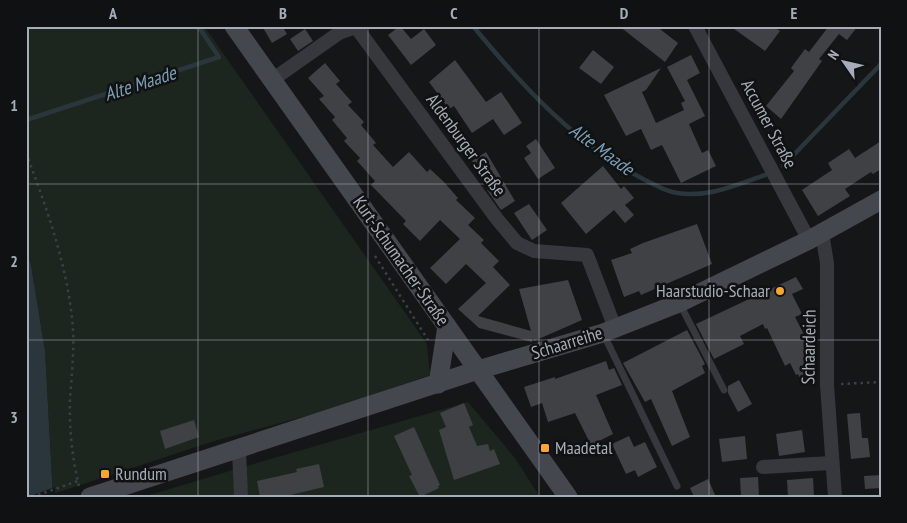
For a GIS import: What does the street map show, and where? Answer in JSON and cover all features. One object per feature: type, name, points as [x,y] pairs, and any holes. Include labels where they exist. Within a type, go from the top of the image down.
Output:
[{"type":"main road","name":"Kurt-Schumacher-Straße","points":[[234,26],[568,497]]},
{"type":"main road","name":"Schaarreihe","points":[[85,493],[239,450],[478,370],[609,330],[679,303],[816,236],[881,200]]},
{"type":"main road","points":[[438,384],[447,326]]},
{"type":"street","name":"Accumer Straße","points":[[695,26],[816,236]]},
{"type":"street","name":"Aldenburger Straße","points":[[272,80],[339,33],[356,27],[497,219],[517,243],[534,251],[587,256],[609,330]]},
{"type":"street","name":"Schaardeich","points":[[816,236],[827,263],[827,385],[831,463],[835,497]]},
{"type":"street","points":[[239,450],[241,497]]},
{"type":"street","points":[[763,468],[831,463]]},
{"type":"lane","points":[[679,303],[724,390]]},
{"type":"lane","points":[[609,330],[677,486]]},
{"type":"path","points":[[26,153],[55,240],[72,318],[74,365],[70,399],[72,438],[78,481],[85,493]]},
{"type":"path","points":[[827,385],[881,382]]},
{"type":"path","points":[[32,497],[78,481]]},
{"type":"shaded area","points":[[26,26],[204,26],[427,344],[430,375],[332,409],[214,441],[53,494],[45,351],[31,265],[26,251]]},
{"type":"shaded area","points":[[26,251],[31,265],[45,351],[53,497],[26,497]]},
{"type":"shaded area","points":[[468,402],[515,458],[540,497],[245,497],[243,467]]},
{"type":"shaded area","points":[[233,470],[235,497],[143,497]]},
{"type":"pier","points":[[55,487],[55,497],[28,497]]},
{"type":"building","points":[[262,26],[282,26],[287,34],[272,43]]},
{"type":"building","points":[[400,26],[411,39],[424,29],[436,45],[411,65],[388,35]]},
{"type":"building","points":[[619,26],[656,26],[678,43],[665,62]]},
{"type":"building","points":[[730,26],[772,26],[780,31],[765,51]]},
{"type":"building","points":[[829,26],[858,26],[847,40],[839,34],[819,59],[822,61],[781,119],[766,106],[794,71],[791,68],[805,49],[809,52]]},
{"type":"building","points":[[305,29],[313,41],[298,51],[290,39]]},
{"type":"building","points":[[593,50],[614,67],[601,84],[579,68]]},
{"type":"building","points":[[691,55],[700,73],[687,80],[705,116],[689,124],[702,153],[708,150],[716,166],[681,183],[662,145],[651,150],[641,129],[626,136],[604,95],[661,68],[646,90],[642,92],[656,123],[684,110],[681,103],[685,101],[667,67]]},
{"type":"building","points":[[455,60],[486,102],[501,92],[522,123],[504,135],[493,119],[472,133],[454,106],[449,109],[429,82]]},
{"type":"building","points":[[325,63],[340,81],[336,84],[352,102],[348,105],[364,122],[361,125],[376,143],[373,145],[393,167],[409,152],[427,172],[430,169],[443,181],[458,198],[456,200],[475,218],[468,225],[484,240],[481,243],[499,261],[493,267],[510,285],[478,316],[531,331],[519,289],[568,280],[582,320],[534,341],[533,338],[532,342],[479,328],[458,309],[486,283],[466,264],[446,284],[430,268],[460,239],[440,220],[420,241],[403,224],[406,221],[371,185],[375,181],[357,161],[360,158],[344,141],[347,138],[332,120],[335,117],[319,99],[324,96],[308,78]]},
{"type":"building","points":[[536,139],[555,168],[538,179],[524,158],[531,153],[526,146]]},
{"type":"building","points":[[881,141],[881,169],[873,174],[871,172],[845,189],[850,196],[818,216],[802,190],[832,170],[828,163],[849,149],[855,158]]},
{"type":"building","points":[[486,152],[515,201],[501,210],[487,190],[489,189],[472,161]]},
{"type":"building","points":[[603,166],[621,189],[624,186],[634,198],[625,205],[634,215],[625,223],[614,210],[586,234],[561,203]]},
{"type":"building","points":[[529,204],[547,230],[532,240],[514,213]]},
{"type":"building","points":[[697,224],[712,264],[641,295],[639,291],[624,297],[611,260],[632,253],[630,249],[643,243]]},
{"type":"building","points":[[796,277],[803,289],[792,294],[802,314],[795,317],[812,350],[807,352],[814,367],[811,368],[813,371],[800,378],[798,374],[796,375],[790,363],[785,366],[767,328],[765,329],[763,324],[740,336],[744,344],[714,359],[696,324]]},
{"type":"building","points":[[687,330],[705,364],[702,366],[705,373],[672,391],[690,437],[672,446],[651,399],[645,402],[623,363]]},
{"type":"building","points":[[606,361],[609,370],[614,368],[622,385],[596,395],[613,434],[591,445],[575,413],[548,422],[542,403],[531,407],[524,387],[555,377],[555,379]]},
{"type":"building","points":[[739,380],[752,404],[738,412],[728,393],[728,386]]},
{"type":"building","points":[[464,403],[473,425],[469,427],[477,446],[488,444],[490,451],[494,449],[500,464],[454,480],[439,430],[446,427],[440,413]]},
{"type":"building","points":[[860,413],[862,438],[868,438],[870,457],[851,459],[847,414]]},
{"type":"building","points":[[194,420],[199,437],[165,449],[160,431]]},
{"type":"building","points":[[414,427],[440,485],[438,486],[439,488],[420,497],[409,476],[412,475],[394,436]]},
{"type":"building","points":[[802,430],[805,452],[779,456],[776,434]]},
{"type":"building","points":[[629,436],[634,447],[645,442],[657,467],[638,477],[635,470],[626,474],[612,444]]},
{"type":"building","points":[[745,436],[747,459],[722,462],[719,439]]},
{"type":"building","points":[[319,464],[324,487],[282,497],[260,497],[257,481],[297,472],[296,469]]},
{"type":"building","points":[[881,475],[881,488],[865,489],[864,476]]},
{"type":"building","points":[[758,477],[759,497],[741,497],[740,478]]},
{"type":"building","points":[[813,478],[814,497],[788,497],[787,480]]},
{"type":"building","points":[[708,479],[716,497],[694,497],[690,488]]},
{"type":"waterway","name":"Alte Maade","points":[[26,120],[219,57],[198,26]]},
{"type":"waterway","name":"Alte Maade","points":[[473,26],[511,71],[575,133],[623,168],[655,185],[673,192],[700,194],[722,190],[765,175]]},
{"type":"waterway","name":"Alte Maade","points":[[783,166],[881,64]]},
{"type":"place","name":"Haarstudio-Schaar","points":[[780,291]]},
{"type":"place","name":"Maadetal","points":[[545,448]]},
{"type":"place","name":"Rundum","points":[[105,474]]}]
